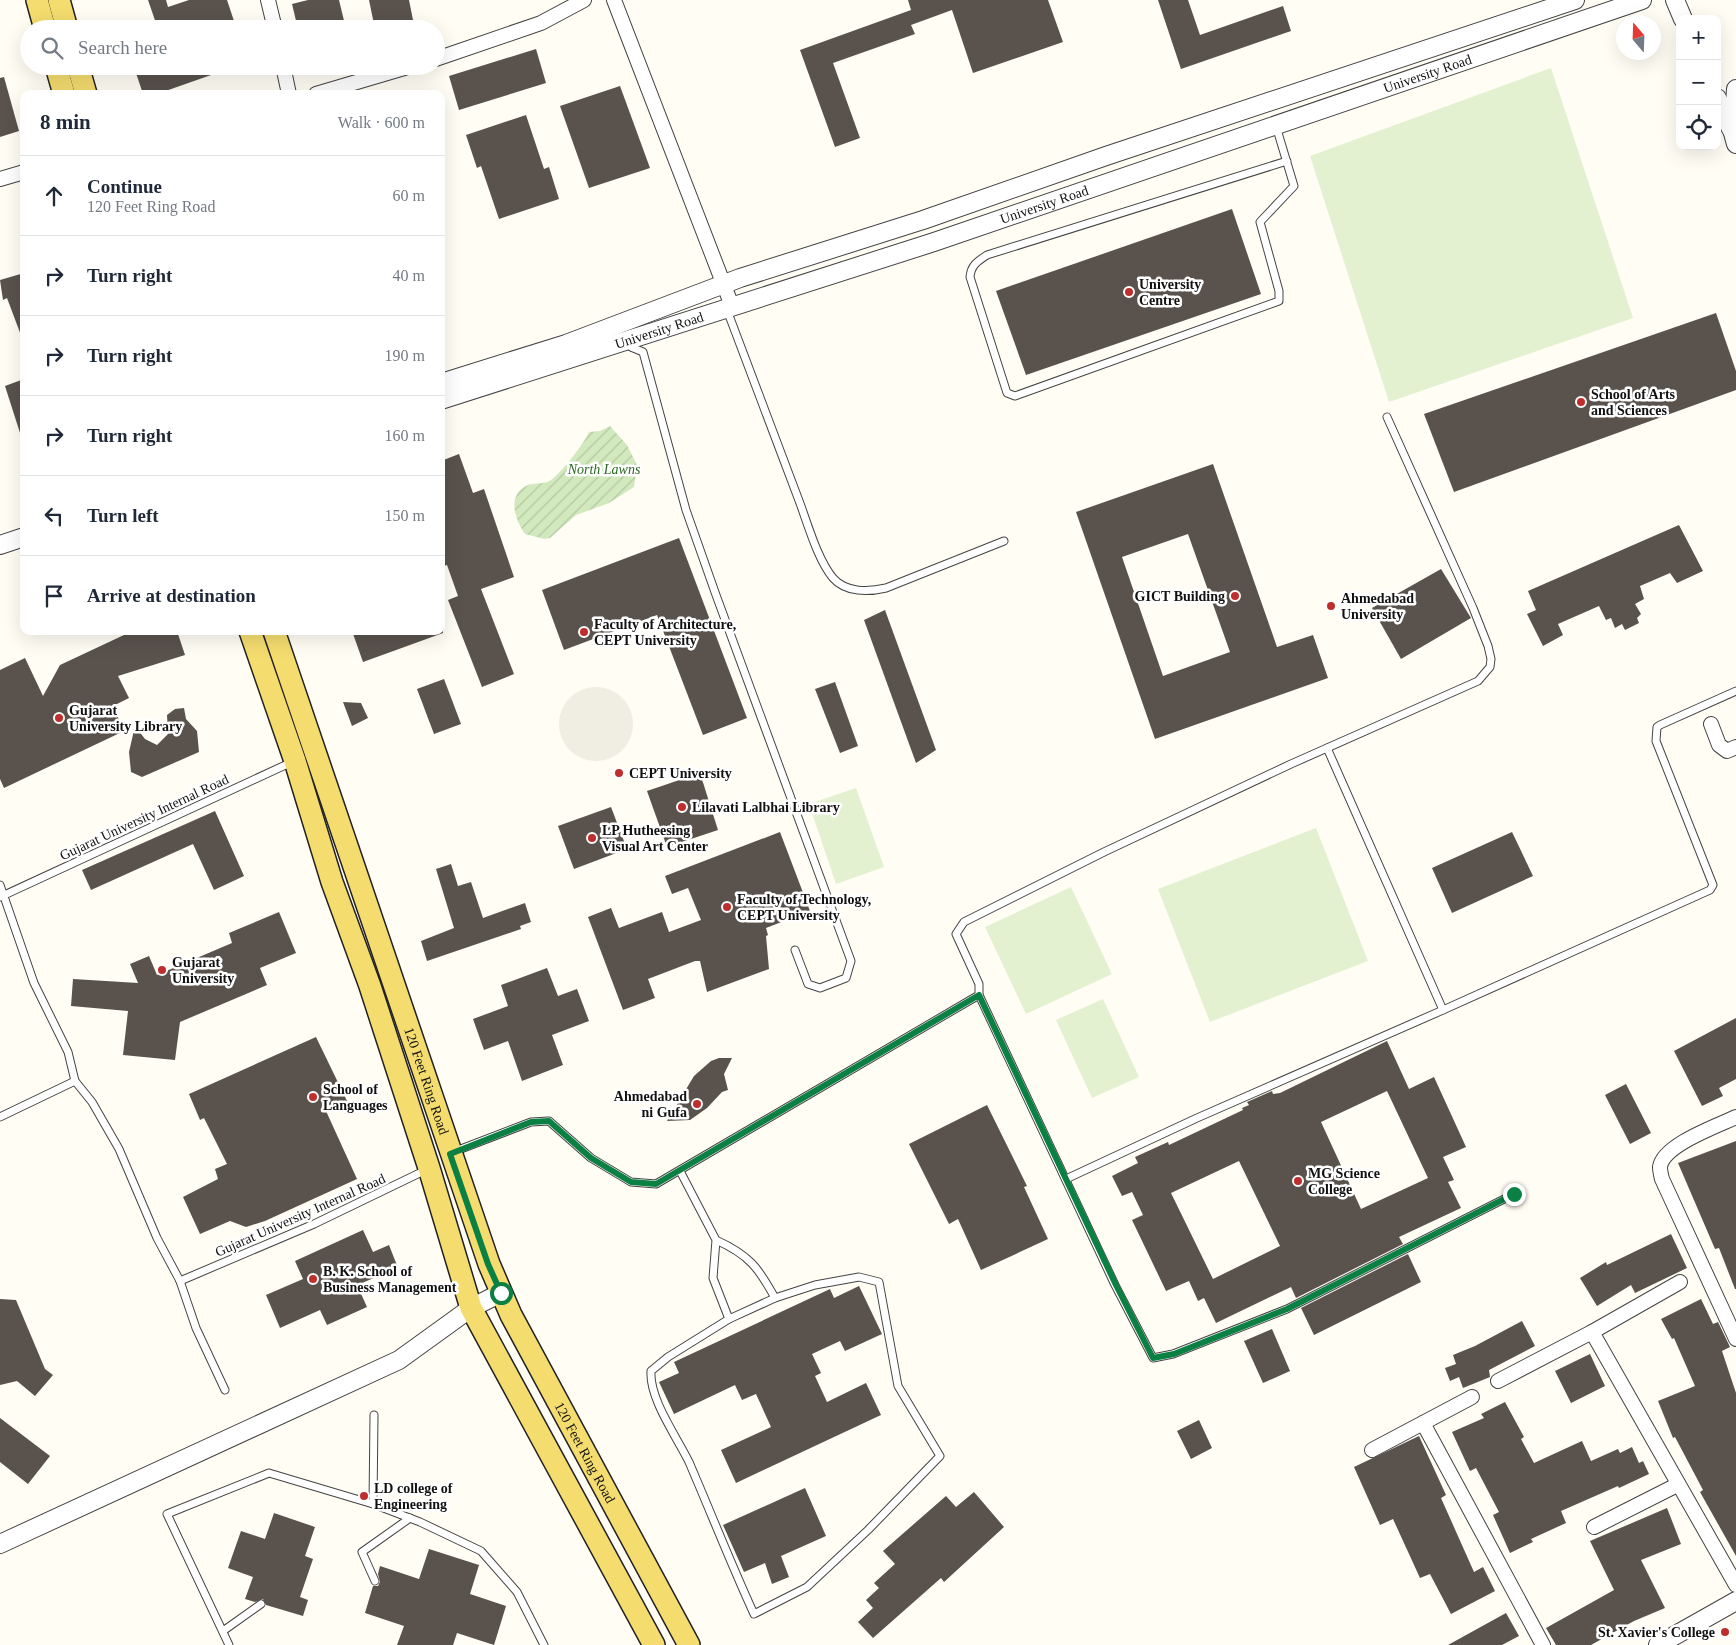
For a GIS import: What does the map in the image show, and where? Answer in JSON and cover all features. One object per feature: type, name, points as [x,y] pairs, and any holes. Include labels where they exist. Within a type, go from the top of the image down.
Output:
[{"type":"main road","points":[[36,0],[42,20]]},
{"type":"main road","points":[[59,0],[65,20]]},
{"type":"main road","points":[[59,75],[63,90]]},
{"type":"main road","points":[[81,75],[85,90]]},
{"type":"main road","name":"120 Feet Ring Road","points":[[251,635],[296,761],[332,882],[370,986],[429,1168],[471,1308],[654,1645]]},
{"type":"main road","name":"120 Feet Ring Road","points":[[275,635],[488,1264],[511,1315],[689,1645]]},
{"type":"street","points":[[268,0],[273,20]]},
{"type":"street","points":[[445,56],[541,23],[584,0]]},
{"type":"street","points":[[614,0],[723,285],[729,308]]},
{"type":"street","name":"University Road","points":[[445,382],[566,344],[723,285],[924,220],[1124,150],[1575,0]]},
{"type":"street","name":"University Road","points":[[445,399],[934,242],[1642,0]]},
{"type":"street","points":[[1675,0],[1681,15]]},
{"type":"street","points":[[285,75],[288,90]]},
{"type":"street","points":[[330,90],[380,75]]},
{"type":"street","points":[[1734,138],[1736,89]]},
{"type":"street","points":[[1720,105],[1734,138]]},
{"type":"street","points":[[0,179],[20,173]]},
{"type":"street","points":[[0,544],[20,538]]},
{"type":"street","points":[[1711,724],[1719,746],[1727,751],[1736,747]]},
{"type":"street","points":[[1736,1117],[1677,1146],[1665,1156],[1660,1167],[1662,1178],[1736,1339]]},
{"type":"street","points":[[1498,1380],[1592,1332],[1680,1282]]},
{"type":"street","points":[[0,1544],[399,1360],[471,1308],[501,1293]]},
{"type":"street","points":[[1592,1332],[1677,1485],[1736,1585]]},
{"type":"street","points":[[1372,1450],[1472,1397]]},
{"type":"street","points":[[1423,1423],[1543,1645]]},
{"type":"street","points":[[1594,1527],[1677,1485]]},
{"type":"street","points":[[1658,1645],[1736,1601]]},
{"type":"lane","points":[[1275,124],[1294,186],[1260,222],[1279,301],[1016,396],[1007,393],[970,277],[970,270],[976,262],[988,255],[1112,214],[1286,161]]},
{"type":"lane","points":[[729,308],[804,514],[823,561],[833,578],[842,585],[853,589],[873,592],[1004,541]]},
{"type":"lane","points":[[629,340],[631,347],[642,352],[686,510],[851,961],[846,978],[820,988],[808,984],[795,950]]},
{"type":"lane","points":[[1387,417],[1473,608],[1488,646],[1491,659],[1490,667],[1478,681],[1327,748],[1096,856],[964,922],[956,934],[979,984],[979,995],[1116,1285],[1153,1358],[1183,1351],[1287,1309],[1514,1194]]},
{"type":"lane","points":[[1066,1179],[1197,1118],[1710,890],[1713,885],[1656,741],[1656,731],[1660,725],[1736,691]]},
{"type":"lane","points":[[1327,748],[1443,1010]]},
{"type":"lane","name":"Gujarat University Internal Road","points":[[2,897],[296,761]]},
{"type":"lane","points":[[0,885],[2,897],[34,983],[68,1052],[75,1080],[92,1102],[120,1149],[157,1238],[180,1281],[196,1328],[225,1390]]},
{"type":"lane","points":[[450,1154],[531,1122],[549,1121],[591,1158],[631,1182],[656,1184],[979,995]]},
{"type":"lane","points":[[0,1116],[75,1080]]},
{"type":"lane","name":"Gujarat University Internal Road","points":[[180,1281],[314,1224],[429,1168]]},
{"type":"lane","points":[[680,1171],[716,1240],[713,1278],[729,1319]]},
{"type":"lane","points":[[716,1240],[740,1251],[758,1268],[775,1298]]},
{"type":"lane","points":[[859,1277],[879,1282],[898,1386],[940,1456],[868,1530],[807,1587],[754,1614],[689,1462],[654,1393],[650,1380],[651,1372],[668,1357],[729,1319],[775,1298],[815,1285],[859,1277]]},
{"type":"lane","points":[[373,1504],[374,1415]]},
{"type":"lane","points":[[229,1645],[167,1514],[269,1473],[373,1504],[410,1518],[481,1551],[517,1592],[544,1645]]},
{"type":"lane","points":[[375,1581],[362,1552],[410,1518]]},
{"type":"lane","points":[[222,1632],[261,1604]]},
{"type":"green space","points":[[1551,68],[1633,318],[1389,402],[1310,156]]},
{"type":"green space","name":"North Lawns","points":[[610,426],[627,445],[637,465],[634,487],[609,503],[576,515],[550,538],[544,539],[525,534],[518,522],[514,508],[517,494],[528,485],[551,480],[572,458],[589,432],[600,431]]},
{"type":"green space","points":[[856,788],[884,867],[836,884],[809,804]]},
{"type":"green space","points":[[1316,828],[1368,961],[1210,1022],[1158,889]]},
{"type":"green space","points":[[1071,887],[1112,974],[1026,1014],[985,927]]},
{"type":"green space","points":[[1103,999],[1139,1077],[1092,1098],[1056,1020]]},
{"type":"shaded area","points":[[596,687],[610,690],[622,698],[630,710],[633,724],[630,738],[622,750],[610,758],[596,761],[582,758],[570,750],[562,738],[559,724],[562,710],[570,698],[582,690]]},
{"type":"building","points":[[148,0],[166,0],[168,7],[189,0],[227,0],[234,20],[196,20],[155,20]]},
{"type":"building","points":[[308,0],[339,0],[344,20],[296,20],[292,4]]},
{"type":"building","points":[[369,0],[409,0],[413,20],[373,20]]},
{"type":"building","points":[[908,0],[1048,0],[1063,42],[973,73],[952,10],[911,25],[915,34],[833,63],[860,138],[835,147],[800,50],[911,10]]},
{"type":"building","points":[[1158,0],[1188,0],[1200,35],[1283,6],[1291,31],[1181,69]]},
{"type":"building","points":[[536,49],[546,83],[459,110],[449,76]]},
{"type":"building","points":[[137,75],[211,75],[168,90],[142,90]]},
{"type":"building","points":[[4,77],[19,131],[0,137],[0,78]]},
{"type":"building","points":[[620,86],[650,168],[589,188],[560,106]]},
{"type":"building","points":[[526,115],[544,169],[549,167],[559,199],[499,219],[481,166],[477,168],[466,135]]},
{"type":"building","name":"University Centre","points":[[1232,209],[1261,294],[1026,375],[996,291]]},
{"type":"building","points":[[20,274],[20,333],[7,298],[3,300],[0,280]]},
{"type":"building","name":"School of Arts and Sciences","points":[[1716,313],[1736,371],[1736,390],[1454,492],[1424,414]]},
{"type":"building","points":[[20,380],[20,433],[5,386]]},
{"type":"building","points":[[459,454],[473,493],[484,489],[514,577],[481,589],[514,674],[482,687],[448,600],[458,596],[447,565],[445,566],[445,459]]},
{"type":"building","name":"GICT Building","points":[[1213,464],[1277,647],[1313,635],[1328,678],[1155,739],[1076,512]],"holes":[[[1188,534],[1230,652],[1163,676],[1122,557]]]},
{"type":"building","points":[[1679,525],[1703,571],[1677,583],[1670,573],[1640,586],[1644,599],[1635,604],[1641,614],[1637,618],[1639,623],[1625,630],[1622,624],[1615,628],[1611,618],[1606,620],[1599,606],[1558,624],[1563,635],[1543,646],[1527,614],[1536,610],[1528,591]]},
{"type":"building","name":"Faculty of Architecture, CEPT University","points":[[679,538],[747,718],[703,735],[657,615],[564,650],[542,590]]},
{"type":"building","points":[[1441,569],[1471,618],[1401,659],[1372,608]]},
{"type":"building","points":[[885,610],[936,750],[916,763],[864,620]]},
{"type":"building","name":"Gujarat University Library","points":[[124,635],[178,635],[185,655],[118,676],[129,698],[113,706],[124,731],[4,788],[0,779],[0,670],[25,658],[43,696],[60,665]]},
{"type":"building","points":[[353,635],[437,635],[363,662]]},
{"type":"building","points":[[444,679],[461,724],[434,734],[417,689]]},
{"type":"building","points":[[835,682],[858,746],[840,753],[815,689]]},
{"type":"building","points":[[343,702],[361,703],[368,718],[352,726]]},
{"type":"building","points":[[184,708],[186,719],[197,731],[199,752],[142,777],[131,772],[129,752],[135,726],[145,739],[157,745],[168,734],[167,715],[175,709]]},
{"type":"building","name":"Lilavati Lalbhai Library","points":[[700,773],[718,830],[667,847],[647,791]]},
{"type":"building","name":"LP Hutheesing Visual Art Center","points":[[611,807],[627,849],[574,869],[558,826]]},
{"type":"building","points":[[215,811],[244,876],[214,890],[193,844],[91,890],[82,870]]},
{"type":"building","points":[[780,832],[810,911],[766,928],[769,969],[707,992],[700,961],[695,961],[648,979],[655,998],[623,1010],[588,917],[611,908],[619,928],[662,912],[669,932],[701,920],[688,888],[672,894],[665,876]]},
{"type":"building","points":[[1512,832],[1533,876],[1452,913],[1432,868]]},
{"type":"building","points":[[451,864],[458,886],[471,882],[483,918],[525,903],[531,922],[520,926],[521,929],[427,961],[421,941],[454,928],[436,869]]},
{"type":"building","points":[[279,912],[296,953],[260,968],[267,985],[180,1022],[175,1060],[123,1055],[128,1011],[71,1006],[73,979],[138,983],[130,964],[149,956],[157,975],[232,943],[229,933]]},
{"type":"building","points":[[547,968],[558,996],[577,989],[589,1021],[552,1035],[563,1065],[522,1081],[508,1041],[484,1050],[473,1019],[508,1006],[501,985]]},
{"type":"building","points":[[1736,1018],[1736,1079],[1719,1088],[1723,1096],[1702,1106],[1674,1051]]},
{"type":"building","points":[[316,1037],[347,1101],[326,1111],[357,1179],[265,1221],[246,1227],[230,1221],[200,1234],[183,1197],[218,1179],[215,1169],[227,1164],[204,1118],[200,1120],[189,1094]]},
{"type":"building","name":"MG Science College","points":[[1387,1041],[1409,1089],[1434,1077],[1466,1147],[1443,1157],[1454,1180],[1448,1182],[1461,1208],[1399,1237],[1403,1244],[1296,1298],[1291,1287],[1216,1323],[1204,1298],[1198,1301],[1189,1281],[1166,1291],[1132,1220],[1143,1215],[1132,1192],[1122,1196],[1112,1176],[1138,1163],[1135,1157],[1168,1142],[1169,1145],[1243,1110],[1242,1108],[1249,1105],[1247,1102],[1272,1091],[1273,1094],[1280,1093]],"holes":[[[1387,1091],[1428,1178],[1361,1209],[1321,1122]],[[1239,1161],[1280,1246],[1213,1279],[1171,1193]]]},
{"type":"building","points":[[719,1058],[732,1058],[724,1074],[728,1090],[722,1092],[707,1108],[690,1120],[667,1121],[694,1076],[711,1061]]},
{"type":"building","points":[[1626,1084],[1651,1133],[1630,1144],[1605,1095]]},
{"type":"building","points":[[987,1105],[1027,1186],[1024,1187],[1048,1239],[981,1270],[958,1219],[949,1224],[909,1144]]},
{"type":"building","points":[[1736,1141],[1735,1289],[1719,1248],[1715,1249],[1678,1163]]},
{"type":"building","name":"B. K. School of Business Management","points":[[363,1230],[373,1252],[389,1245],[398,1268],[357,1285],[367,1307],[327,1325],[320,1310],[280,1328],[266,1295],[303,1279],[295,1261]]},
{"type":"building","points":[[1671,1234],[1687,1268],[1635,1293],[1631,1285],[1597,1306],[1580,1278],[1606,1262],[1607,1265]]},
{"type":"building","points":[[1408,1254],[1421,1282],[1314,1335],[1301,1308]]},
{"type":"building","points":[[859,1286],[882,1334],[845,1351],[840,1341],[812,1354],[821,1373],[815,1376],[827,1402],[866,1383],[881,1415],[736,1483],[721,1450],[771,1427],[756,1394],[742,1400],[735,1385],[674,1414],[659,1382],[679,1373],[674,1362],[830,1289],[834,1298]]},
{"type":"building","points":[[0,1299],[16,1300],[45,1369],[53,1375],[35,1396],[17,1381],[0,1385]]},
{"type":"building","points":[[1701,1299],[1713,1324],[1718,1322],[1730,1347],[1722,1351],[1736,1393],[1736,1556],[1700,1492],[1703,1490],[1675,1437],[1673,1438],[1658,1401],[1695,1386],[1674,1338],[1672,1339],[1661,1319]]},
{"type":"building","points":[[1522,1321],[1535,1346],[1489,1370],[1490,1377],[1463,1388],[1459,1377],[1450,1381],[1445,1368],[1456,1364],[1453,1355],[1475,1346]]},
{"type":"building","points":[[1272,1329],[1290,1371],[1263,1383],[1244,1341]]},
{"type":"building","points":[[1590,1354],[1605,1386],[1571,1403],[1555,1371]]},
{"type":"building","points":[[1505,1402],[1524,1437],[1521,1439],[1534,1463],[1582,1441],[1591,1461],[1618,1449],[1620,1453],[1632,1447],[1639,1463],[1643,1461],[1649,1474],[1561,1511],[1566,1523],[1531,1539],[1533,1542],[1510,1553],[1493,1515],[1499,1512],[1476,1468],[1470,1471],[1452,1432],[1484,1418],[1481,1414]]},
{"type":"building","points":[[0,1418],[50,1456],[28,1484],[0,1462]]},
{"type":"building","points":[[1199,1420],[1212,1448],[1191,1459],[1177,1431]]},
{"type":"building","points":[[1419,1436],[1446,1495],[1441,1498],[1474,1572],[1483,1567],[1495,1591],[1451,1614],[1430,1574],[1420,1578],[1393,1519],[1380,1525],[1354,1467]]},
{"type":"building","points":[[805,1488],[826,1536],[781,1556],[789,1577],[772,1584],[765,1563],[744,1572],[723,1525]]},
{"type":"building","points":[[974,1492],[1004,1527],[944,1582],[941,1578],[873,1638],[858,1622],[873,1608],[866,1600],[879,1588],[874,1583],[895,1564],[883,1551],[946,1496],[956,1507]]},
{"type":"building","points":[[1667,1508],[1681,1544],[1641,1560],[1665,1608],[1634,1621],[1591,1645],[1556,1645],[1546,1628],[1614,1590],[1590,1541]]},
{"type":"building","points":[[274,1513],[315,1527],[305,1556],[313,1559],[300,1597],[308,1600],[303,1616],[266,1605],[263,1599],[255,1602],[245,1599],[253,1577],[228,1568],[241,1531],[265,1539]]},
{"type":"building","points":[[429,1549],[479,1565],[470,1594],[506,1606],[494,1645],[457,1633],[453,1645],[397,1645],[404,1626],[365,1613],[373,1586],[378,1586],[380,1582],[378,1574],[380,1566],[419,1579]]},
{"type":"building","points":[[1506,1613],[1519,1636],[1502,1645],[1448,1645]]},
{"type":"place","name":"University Centre","points":[[1129,292]]},
{"type":"place","name":"School of Arts and Sciences","points":[[1581,402]]},
{"type":"place","name":"GICT Building","points":[[1235,596]]},
{"type":"place","name":"Ahmedabad University","points":[[1331,606]]},
{"type":"place","name":"Faculty of Architecture, CEPT University","points":[[584,632]]},
{"type":"place","name":"Gujarat University Library","points":[[59,718]]},
{"type":"place","name":"CEPT University","points":[[619,773]]},
{"type":"place","name":"Lilavati Lalbhai Library","points":[[682,807]]},
{"type":"place","name":"LP Hutheesing Visual Art Center","points":[[592,838]]},
{"type":"place","name":"Faculty of Technology, CEPT University","points":[[727,907]]},
{"type":"place","name":"Gujarat University","points":[[162,970]]},
{"type":"place","name":"School of Languages","points":[[313,1097]]},
{"type":"place","name":"Ahmedabad ni Gufa","points":[[697,1104]]},
{"type":"place","name":"MG Science College","points":[[1298,1181]]},
{"type":"place","name":"B. K. School of Business Management","points":[[313,1279]]},
{"type":"place","name":"LD college of Engineering","points":[[364,1496]]},
{"type":"place","name":"St. Xavier's College","points":[[1725,1632]]},
{"type":"route","points":[[501,1293],[488,1264],[450,1154],[531,1122],[549,1121],[591,1158],[631,1182],[656,1184],[979,995],[1116,1285],[1153,1358],[1174,1354],[1219,1338],[1287,1309],[1410,1245],[1514,1194]]}]
